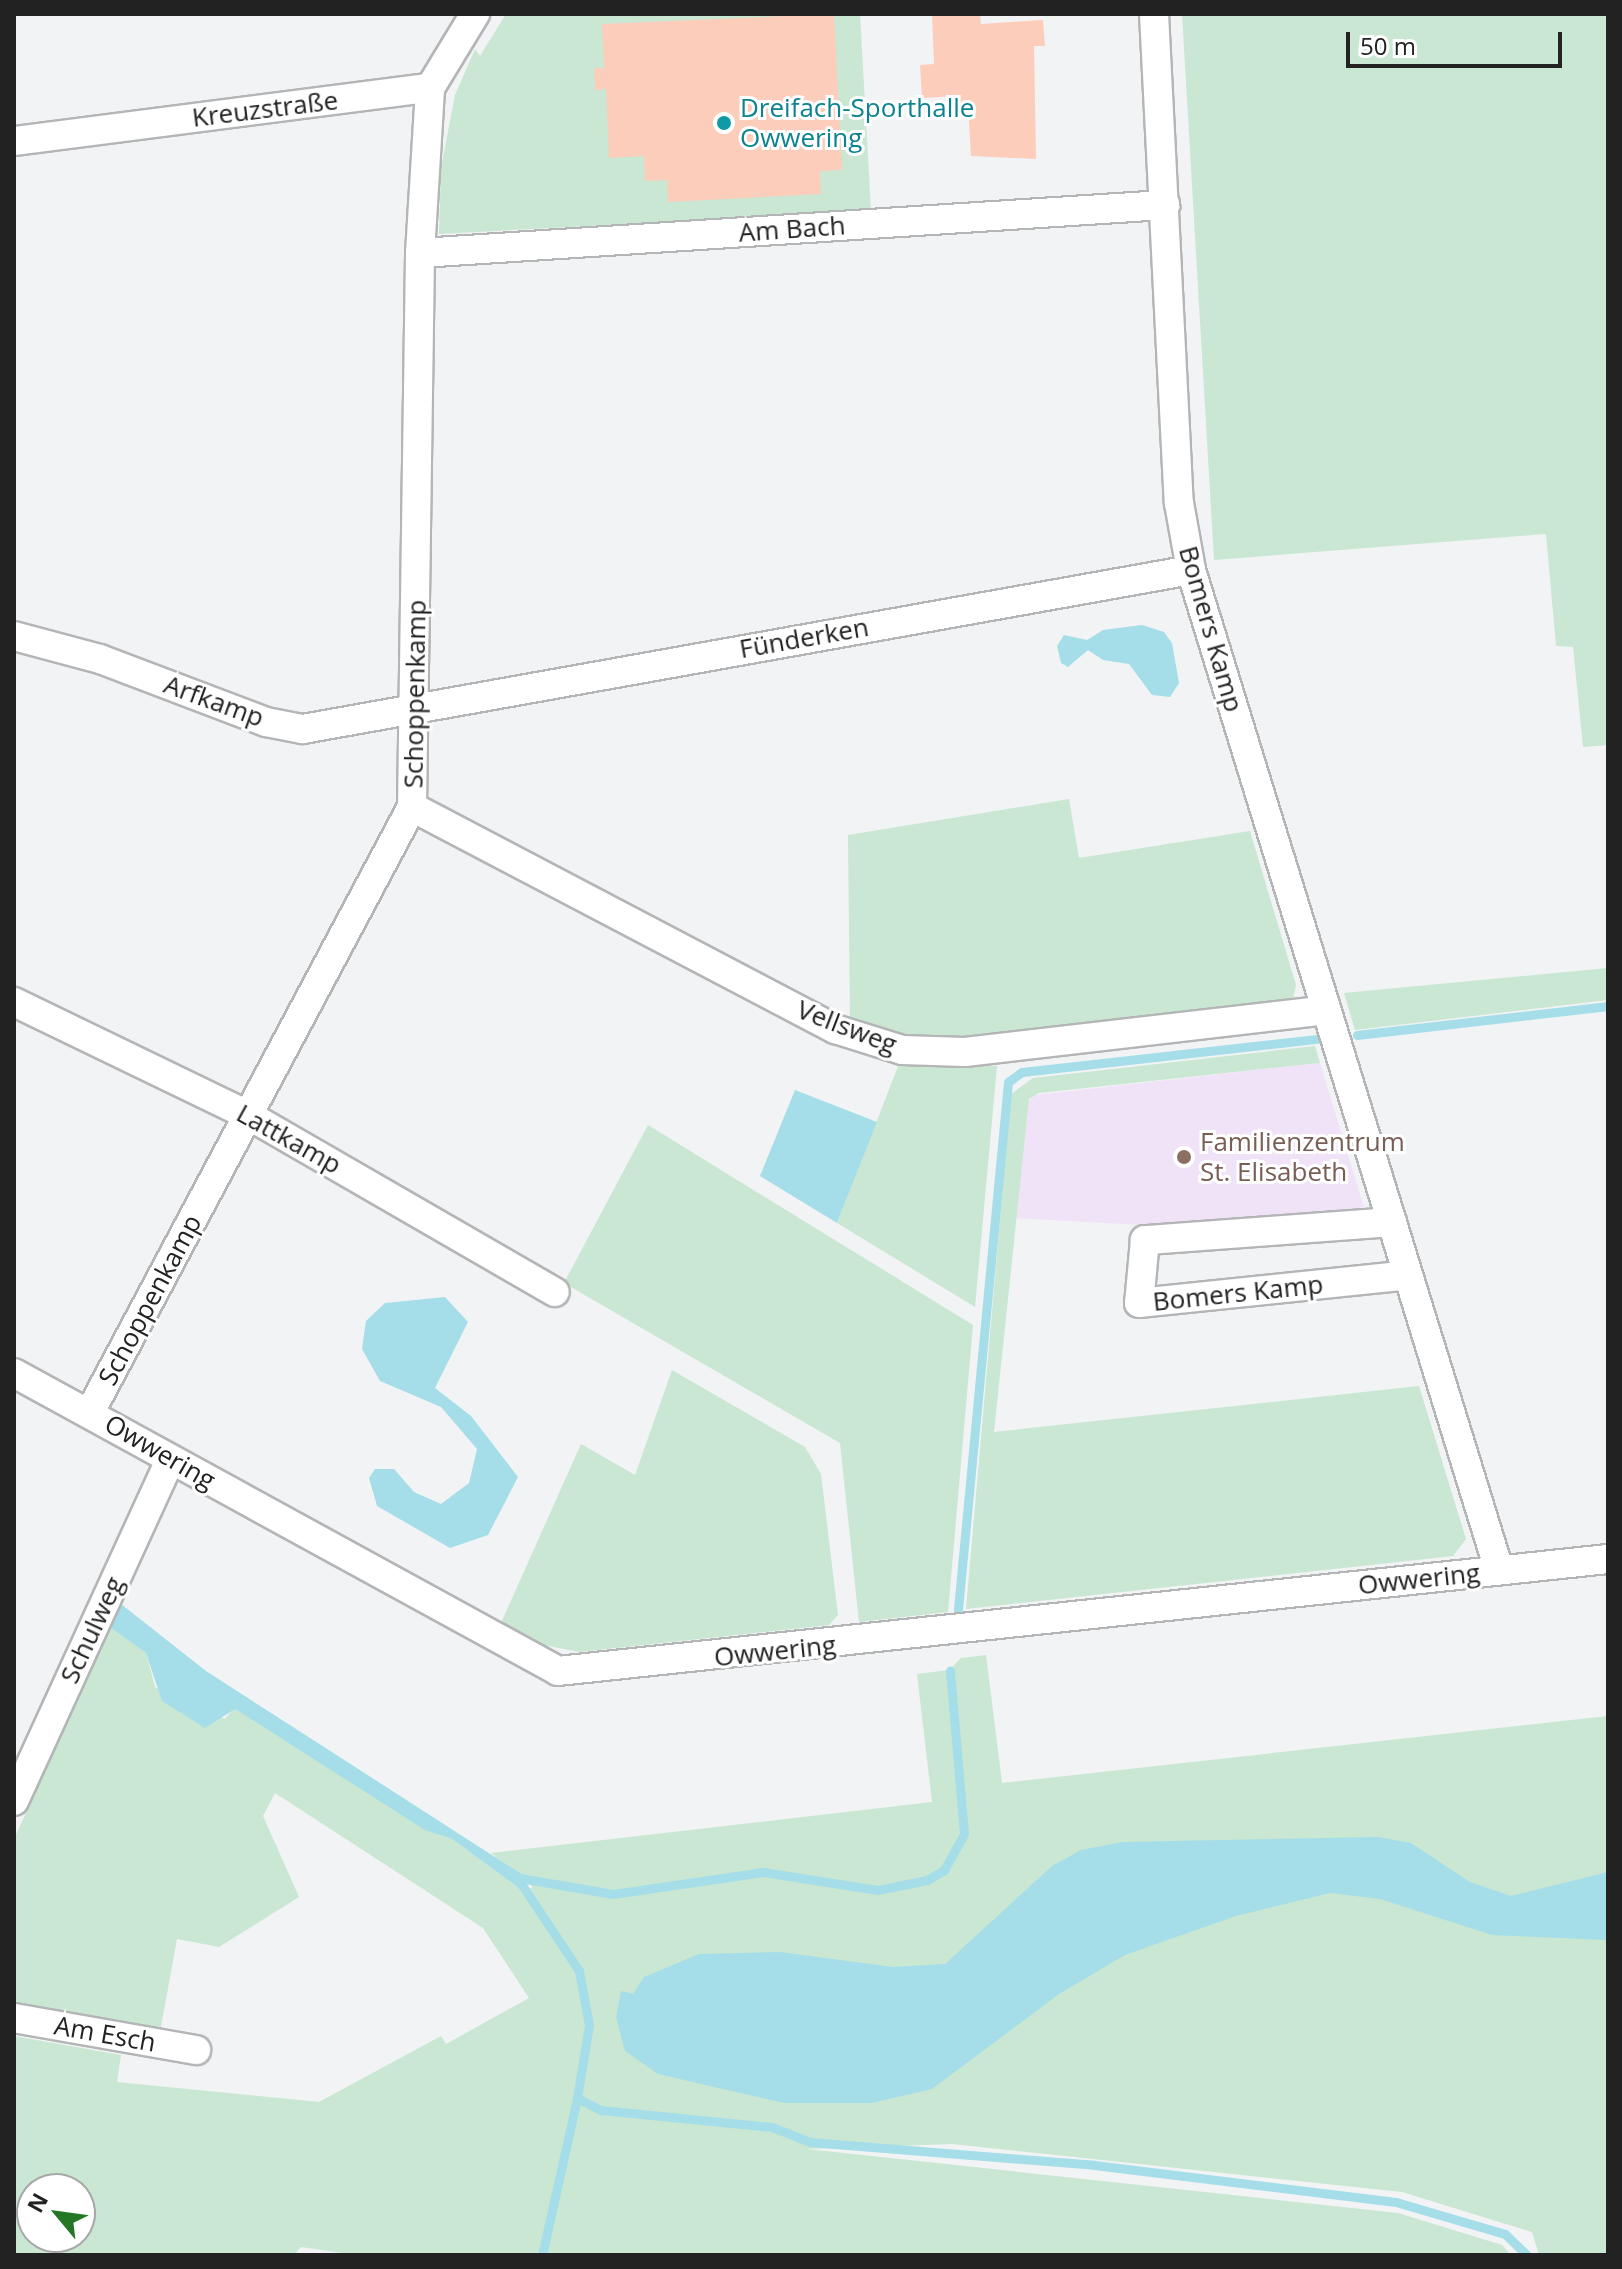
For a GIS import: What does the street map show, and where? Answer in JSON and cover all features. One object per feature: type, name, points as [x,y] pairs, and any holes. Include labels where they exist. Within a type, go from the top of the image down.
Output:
[{"type":"street","points":[[430,88],[475,14]]},
{"type":"street","name":"Bomers Kamp","points":[[1154,14],[1179,503],[1191,570],[1499,1570]]},
{"type":"street","name":"Kreuzstraße","points":[[14,141],[430,88]]},
{"type":"street","name":"Schoppenkamp","points":[[90,1412],[412,807],[417,707],[420,253],[430,88]]},
{"type":"street","name":"Am Bach","points":[[420,253],[1165,205]]},
{"type":"street","name":"Fünderken","points":[[417,707],[1191,570]]},
{"type":"street","name":"Arfkamp","points":[[14,636],[100,659],[278,725],[303,729],[417,707]]},
{"type":"street","name":"Vellsweg","points":[[412,807],[835,1029],[902,1050],[965,1052],[1327,1010]]},
{"type":"street","name":"Lattkamp","points":[[14,1002],[248,1115],[555,1292]]},
{"type":"street","name":"Bomers Kamp","points":[[1392,1222],[1145,1240],[1139,1303],[1408,1275]]},
{"type":"street","name":"Owwering","points":[[14,1373],[558,1671],[1608,1559]]},
{"type":"street","name":"Schulweg","points":[[14,1801],[23,1754],[170,1460]]},
{"type":"street","name":"Am Esch","points":[[14,2018],[196,2050]]},
{"type":"shaded area","name":"Familienzentrum St. Elisabeth","points":[[1320,1063],[1364,1207],[1199,1228],[1013,1218],[1023,1108],[1034,1095]]},
{"type":"green space","points":[[506,14],[860,14],[871,211],[439,234],[441,168],[455,95],[475,49],[480,56]]},
{"type":"green space","points":[[1182,14],[1608,14],[1608,745],[1583,747],[1573,647],[1556,646],[1546,534],[1214,560]]},
{"type":"green space","points":[[1069,799],[1079,858],[1250,831],[1296,985],[1293,999],[1281,1008],[958,1042],[904,1039],[850,1022],[848,835]]},
{"type":"green space","points":[[1608,968],[1608,1000],[1355,1030],[1344,993]]},
{"type":"green space","points":[[1315,1046],[1320,1063],[1039,1093],[1029,1099],[994,1432],[1419,1386],[1466,1539],[1453,1556],[966,1609],[1011,1094],[1033,1078]]},
{"type":"green space","points":[[899,1064],[997,1066],[975,1307],[837,1223]]},
{"type":"green space","points":[[648,1125],[973,1325],[948,1612],[859,1622],[840,1443],[564,1283]]},
{"type":"green space","points":[[672,1370],[805,1447],[821,1474],[838,1615],[829,1625],[579,1652],[539,1644],[501,1623],[581,1444],[635,1475]]},
{"type":"green space","points":[[111,1628],[146,1653],[155,1687],[225,1719],[234,1708],[426,1830],[452,1839],[523,1891],[533,1887],[491,1853],[932,1802],[917,1674],[949,1670],[961,1658],[986,1655],[1002,1783],[1608,1716],[1608,2255],[1539,2255],[1532,2232],[1402,2192],[952,2144],[807,2149],[1398,2213],[1502,2245],[1511,2255],[356,2255],[301,2247],[294,2255],[14,2255],[14,2036],[121,2055],[117,2082],[319,2102],[441,2036],[446,2044],[529,1998],[483,1928],[275,1793],[263,1816],[299,1897],[219,1947],[177,1939],[158,2043],[14,2017],[14,1839]]},
{"type":"water","points":[[1142,625],[1164,632],[1172,643],[1179,683],[1170,697],[1152,695],[1129,664],[1103,660],[1088,650],[1068,667],[1061,663],[1057,646],[1064,635],[1087,640],[1103,630]]},
{"type":"water","points":[[795,1090],[877,1122],[837,1223],[760,1176]]},
{"type":"water","points":[[445,1297],[468,1322],[435,1388],[471,1416],[518,1477],[488,1535],[450,1548],[377,1506],[369,1478],[375,1469],[394,1469],[414,1492],[441,1504],[469,1483],[477,1449],[441,1407],[380,1381],[362,1349],[366,1321],[385,1303]]},
{"type":"water","points":[[121,1604],[206,1671],[523,1875],[523,1891],[452,1839],[425,1830],[235,1709],[205,1728],[162,1701],[146,1653],[111,1628]]},
{"type":"water","points":[[1378,1837],[1411,1843],[1470,1882],[1511,1896],[1608,1872],[1608,1940],[1492,1935],[1380,1899],[1330,1893],[1236,1916],[1125,1955],[1059,1994],[932,2089],[872,2103],[784,2103],[658,2074],[625,2051],[616,2017],[621,1991],[633,1994],[644,1977],[699,1954],[780,1952],[893,1967],[945,1964],[1052,1866],[1081,1850],[1123,1842]]},
{"type":"building","name":"Dreifach-Sporthalle Owwering","points":[[834,14],[842,170],[820,171],[821,194],[668,202],[667,180],[645,181],[644,156],[609,158],[606,89],[595,90],[594,68],[604,68],[602,24]]},
{"type":"building","points":[[932,14],[980,14],[981,24],[1043,20],[1045,46],[1034,46],[1036,159],[971,156],[968,105],[958,105],[958,96],[922,98],[920,65],[934,64]]},
{"type":"waterway","points":[[1357,1035],[1608,1006]]},
{"type":"waterway","points":[[958,1609],[1008,1082],[1022,1072],[1317,1039]]},
{"type":"waterway","points":[[520,1878],[613,1894],[763,1872],[878,1890],[927,1880],[944,1870],[964,1834],[950,1671]]},
{"type":"waterway","points":[[516,1876],[579,1971],[589,2025],[577,2098],[601,2110],[772,2127],[810,2142],[1094,2165],[1396,2202],[1505,2234],[1527,2255]]},
{"type":"waterway","points":[[542,2255],[577,2098]]},
{"type":"place","name":"Dreifach-Sporthalle Owwering","points":[[724,123]]},
{"type":"place","name":"Familienzentrum St. Elisabeth","points":[[1184,1157]]}]
